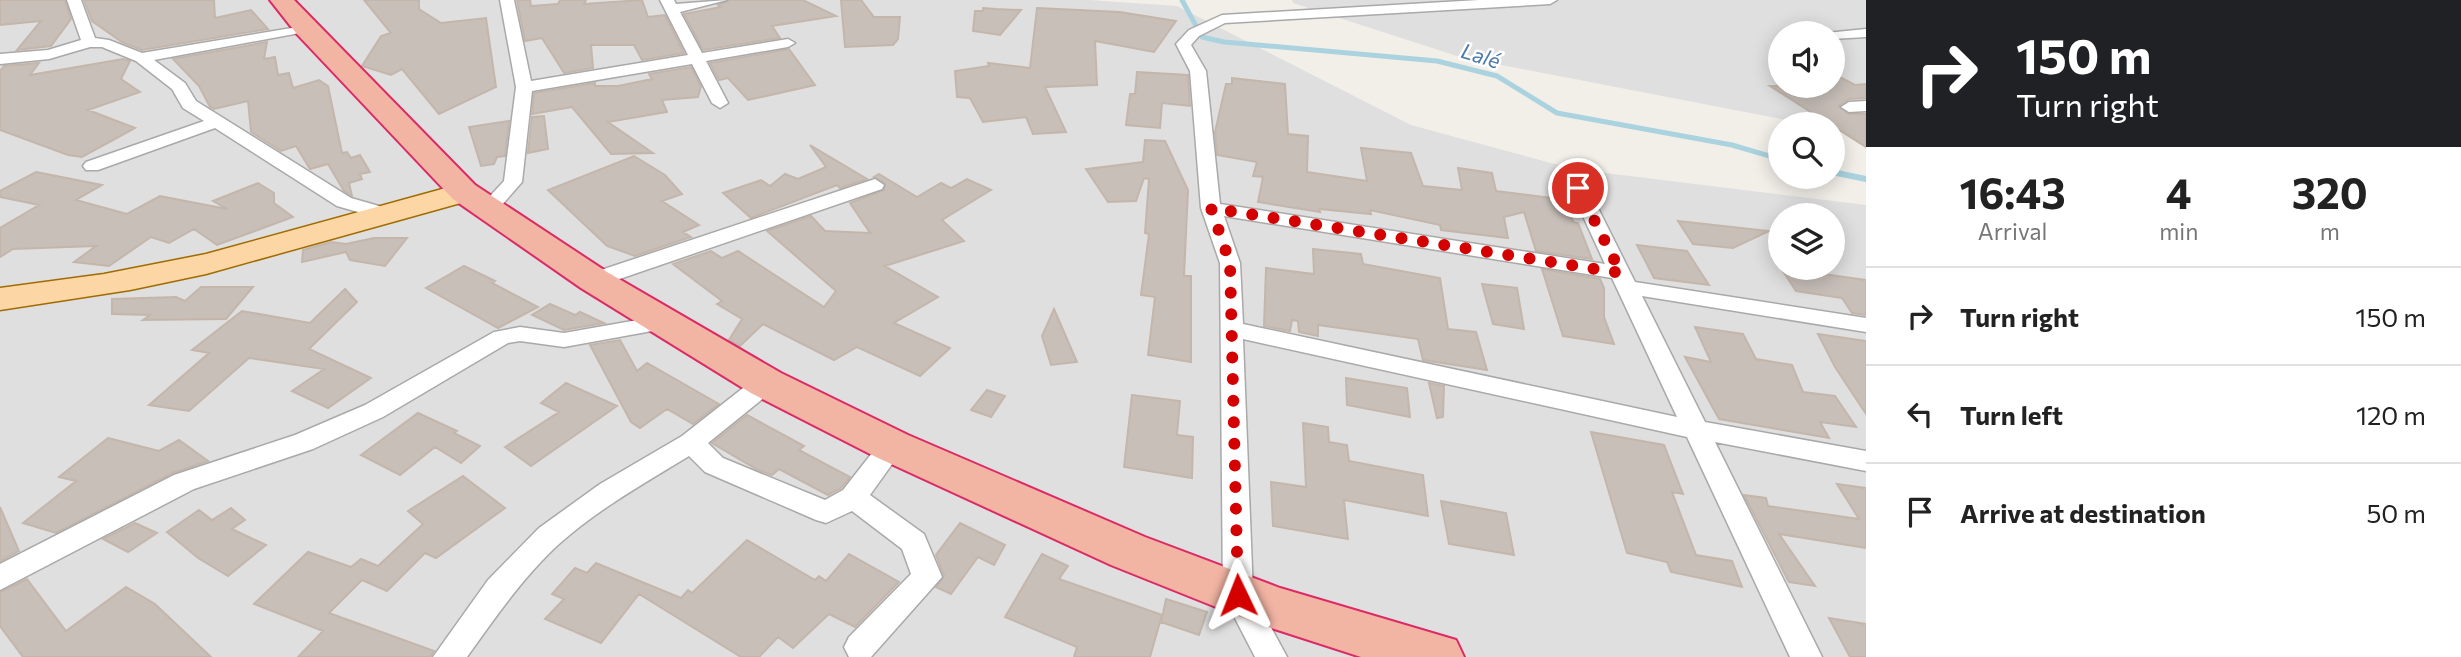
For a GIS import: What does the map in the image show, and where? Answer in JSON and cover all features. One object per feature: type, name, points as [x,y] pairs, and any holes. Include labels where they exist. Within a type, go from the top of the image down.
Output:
[{"type":"highway","points":[[282,0],[305,28],[476,200],[594,280],[766,383],[891,446],[1128,551],[1238,595],[1437,657]]},
{"type":"main road","points":[[0,299],[69,290],[205,265],[386,214],[476,200]]},
{"type":"street","points":[[74,0],[89,43]]},
{"type":"street","points":[[476,200],[513,182],[524,87],[507,0]]},
{"type":"street","points":[[720,0],[669,5],[720,103]]},
{"type":"street","points":[[1271,657],[1238,595],[1230,263],[1211,208],[1198,71],[1182,44],[1199,30],[1222,19],[1287,13],[1550,0]]},
{"type":"street","points":[[141,58],[305,28]]},
{"type":"street","points":[[1845,34],[1866,33]]},
{"type":"street","points":[[0,59],[49,54],[89,43],[104,43],[141,58],[179,86],[189,104],[344,202],[386,214]]},
{"type":"street","points":[[524,87],[788,43]]},
{"type":"street","points":[[92,166],[217,122]]},
{"type":"street","points":[[594,280],[875,185]]},
{"type":"street","points":[[1578,188],[1806,657]]},
{"type":"street","points":[[1211,208],[1866,325]]},
{"type":"street","points":[[0,578],[184,482],[304,442],[374,411],[502,337],[520,334],[564,340],[666,322]]},
{"type":"street","points":[[1231,329],[1697,430],[1866,461]]},
{"type":"street","points":[[449,657],[499,589],[549,536],[610,491],[691,443],[766,383]]},
{"type":"street","points":[[691,443],[715,465],[826,512],[853,497],[891,446]]},
{"type":"street","points":[[853,497],[914,542],[927,577],[860,648]]},
{"type":"shaded area","points":[[0,0],[1089,0],[1177,6],[1411,125],[1573,169],[1866,205],[1866,657],[0,657]]},
{"type":"shaded area","points":[[1292,0],[1866,0],[1866,136],[1845,132],[1845,112],[1768,112],[1768,116],[1460,57],[1293,3]]},
{"type":"building","points":[[0,0],[65,0],[71,19],[51,46],[17,50],[41,21],[0,25]]},
{"type":"building","points":[[84,0],[214,0],[215,18],[251,10],[268,29],[142,50],[122,42],[92,21]]},
{"type":"building","points":[[364,0],[419,0],[419,9],[441,23],[486,18],[496,87],[439,114],[402,69],[391,75],[362,66],[381,36],[391,33]]},
{"type":"building","points":[[517,0],[530,0],[531,6],[558,4],[560,0],[586,0],[584,4],[642,0],[648,17],[665,15],[684,53],[642,60],[634,45],[591,45],[593,68],[564,73],[542,38],[525,41]]},
{"type":"building","points":[[730,0],[803,0],[836,16],[772,26],[780,38],[703,50],[684,14],[721,7],[718,5]]},
{"type":"building","points":[[841,0],[861,0],[874,17],[900,17],[898,39],[893,45],[845,47]]},
{"type":"building","points":[[983,8],[1021,10],[1000,35],[973,31],[975,11],[983,11]]},
{"type":"building","points":[[1037,8],[1120,12],[1176,21],[1154,52],[1095,41],[1097,85],[1045,87],[1066,132],[1033,134],[1026,117],[983,122],[970,98],[957,97],[955,71],[989,66],[988,63],[1030,68]]},
{"type":"building","points":[[267,42],[264,59],[275,57],[278,75],[289,73],[293,88],[319,80],[328,86],[342,153],[347,152],[351,158],[360,155],[370,172],[360,174],[362,179],[349,183],[352,196],[344,191],[328,164],[310,169],[296,146],[281,151],[251,132],[248,101],[214,109],[210,107],[199,86],[173,59]]},
{"type":"building","points":[[789,49],[815,85],[748,100],[728,78],[719,80],[710,63]]},
{"type":"building","points":[[123,59],[130,61],[121,79],[140,92],[88,110],[135,128],[82,157],[68,155],[0,130],[0,71],[4,66],[39,63],[30,75]]},
{"type":"building","points":[[691,67],[701,86],[698,97],[662,100],[667,112],[608,122],[653,153],[611,154],[572,107],[532,114],[534,93],[595,83],[595,86],[618,86],[652,79],[649,74]]},
{"type":"building","points":[[1137,72],[1188,75],[1190,106],[1162,103],[1160,128],[1126,125],[1130,94],[1135,94]]},
{"type":"building","points":[[1232,78],[1285,84],[1288,134],[1308,136],[1307,172],[1367,181],[1361,148],[1411,153],[1423,186],[1462,190],[1458,168],[1492,173],[1496,191],[1567,200],[1573,222],[1578,223],[1592,259],[1536,251],[1524,212],[1504,217],[1508,238],[1441,230],[1440,225],[1370,210],[1371,214],[1319,209],[1320,212],[1258,202],[1263,177],[1253,176],[1257,162],[1217,155],[1215,132],[1226,84],[1232,84]]},
{"type":"building","points":[[1845,80],[1855,85],[1866,84],[1866,98],[1849,99],[1839,106],[1848,114],[1866,114],[1866,147],[1845,134],[1845,112],[1811,112],[1789,98],[1845,98]]},
{"type":"building","points":[[544,116],[548,149],[528,153],[532,117]]},
{"type":"building","points":[[509,121],[505,156],[497,157],[494,164],[481,166],[469,127]]},
{"type":"building","points":[[1145,140],[1165,141],[1188,190],[1184,276],[1191,276],[1191,362],[1148,355],[1155,297],[1141,295],[1149,234],[1145,233],[1149,179],[1144,178],[1136,201],[1108,202],[1086,169],[1143,162]]},
{"type":"building","points":[[810,145],[867,179],[840,188],[837,185],[751,218],[723,193],[761,180],[770,186],[785,174],[798,179],[826,167]]},
{"type":"building","points":[[634,156],[665,175],[682,194],[662,201],[699,225],[683,232],[691,237],[635,256],[607,246],[548,190]]},
{"type":"building","points":[[36,172],[102,185],[76,200],[127,214],[160,196],[227,209],[213,201],[258,183],[274,193],[274,203],[293,217],[217,245],[194,229],[169,243],[151,237],[109,266],[74,262],[96,246],[13,249],[0,257],[0,228],[39,205],[0,197],[0,191]]},
{"type":"building","points":[[879,174],[917,197],[941,183],[951,188],[967,179],[991,190],[942,220],[964,241],[885,266],[938,297],[894,323],[950,348],[920,376],[857,347],[834,360],[763,324],[740,346],[729,340],[742,319],[717,304],[722,301],[673,264],[711,251],[722,258],[738,251],[824,307],[836,291],[767,231],[811,216],[825,231],[870,233],[850,203],[884,190],[885,183],[874,177]]},
{"type":"building","points":[[1678,221],[1768,231],[1733,248],[1693,244]]},
{"type":"building","points":[[374,238],[407,238],[385,266],[350,260],[346,252],[302,262],[303,250],[331,242],[346,244]]},
{"type":"building","points":[[1637,245],[1687,251],[1709,285],[1654,278]]},
{"type":"building","points":[[1313,249],[1361,254],[1363,264],[1440,278],[1448,329],[1476,332],[1487,370],[1423,360],[1418,339],[1318,325],[1318,336],[1299,332],[1298,321],[1292,320],[1290,331],[1264,326],[1266,268],[1314,274]]},
{"type":"building","points":[[464,266],[538,307],[498,328],[426,288]]},
{"type":"building","points":[[1542,269],[1600,279],[1604,288],[1604,317],[1614,344],[1563,336]]},
{"type":"building","points":[[1845,277],[1866,280],[1866,315],[1852,313],[1842,298],[1796,291],[1789,280],[1845,280]]},
{"type":"building","points":[[1482,284],[1517,288],[1524,329],[1493,324]]},
{"type":"building","points":[[201,287],[253,287],[226,319],[143,320],[150,315],[112,314],[112,299],[176,297],[185,301]]},
{"type":"building","points":[[345,289],[357,302],[309,349],[371,378],[328,408],[292,391],[324,369],[249,358],[189,411],[149,405],[209,353],[192,350],[242,311],[310,323]]},
{"type":"building","points":[[550,304],[575,315],[580,312],[604,323],[564,330],[532,315]]},
{"type":"building","points":[[1054,309],[1077,362],[1051,365],[1042,336]]},
{"type":"building","points":[[1695,327],[1743,334],[1756,359],[1792,365],[1803,392],[1835,396],[1856,427],[1820,422],[1829,438],[1719,419],[1685,357],[1711,362]]},
{"type":"building","points":[[1818,334],[1866,341],[1866,414],[1835,367]]},
{"type":"building","points":[[620,340],[637,371],[647,363],[719,404],[693,424],[667,409],[640,428],[631,422],[590,345]]},
{"type":"building","points":[[1346,378],[1407,388],[1410,417],[1347,405]]},
{"type":"building","points":[[566,383],[617,406],[531,466],[505,447],[559,412],[541,403]]},
{"type":"building","points":[[1429,383],[1444,386],[1443,417],[1437,418]]},
{"type":"building","points":[[987,390],[1005,396],[991,417],[971,410]]},
{"type":"building","points":[[1132,395],[1180,401],[1177,435],[1193,437],[1192,478],[1124,467]]},
{"type":"building","points":[[418,413],[457,431],[454,433],[480,446],[461,463],[435,447],[400,475],[361,455]]},
{"type":"building","points":[[747,415],[804,446],[799,450],[850,477],[841,488],[828,495],[779,469],[772,475],[758,470],[712,443]]},
{"type":"building","points":[[1303,423],[1328,427],[1329,442],[1347,445],[1349,461],[1423,475],[1428,516],[1344,500],[1348,539],[1273,526],[1271,482],[1306,487]]},
{"type":"building","points":[[1591,432],[1664,445],[1683,494],[1672,492],[1696,555],[1732,561],[1742,587],[1671,572],[1667,562],[1627,553]]},
{"type":"building","points":[[108,438],[159,451],[179,440],[208,461],[173,473],[56,533],[23,523],[76,481],[59,477]]},
{"type":"building","points":[[463,476],[505,508],[436,558],[425,553],[387,591],[362,580],[329,613],[434,651],[430,657],[298,657],[323,631],[254,604],[308,552],[351,567],[361,559],[378,566],[423,524],[408,511]]},
{"type":"building","points":[[1837,484],[1866,488],[1866,548],[1779,534],[1815,586],[1789,582],[1744,495],[1766,498],[1768,506],[1859,519]]},
{"type":"building","points":[[1441,501],[1506,513],[1514,555],[1449,544]]},
{"type":"building","points":[[0,507],[19,551],[0,561]]},
{"type":"building","points":[[231,508],[245,520],[232,529],[266,545],[228,576],[198,558],[167,532],[199,510],[212,520]]},
{"type":"building","points":[[135,523],[157,533],[128,552],[103,539]]},
{"type":"building","points":[[960,523],[1005,545],[994,565],[978,557],[951,594],[936,587],[944,576],[936,555]]},
{"type":"building","points":[[747,540],[815,580],[819,576],[826,581],[849,554],[899,582],[855,627],[829,614],[793,648],[778,637],[759,657],[741,657],[639,594],[601,643],[545,619],[564,599],[552,594],[575,568],[587,573],[596,563],[681,598],[688,590],[692,593]]},
{"type":"building","points":[[1042,554],[1068,566],[1059,579],[1162,615],[1150,657],[1074,657],[1077,647],[1005,617]]},
{"type":"building","points":[[27,579],[66,631],[126,587],[155,604],[211,657],[23,657],[0,626],[0,592]]},
{"type":"building","points":[[1166,599],[1207,612],[1199,635],[1161,622]]},
{"type":"building","points":[[1829,618],[1866,624],[1866,657],[1850,657]]},
{"type":"waterway","name":"Lalé","points":[[1182,0],[1202,37],[1224,42],[1437,61],[1497,76],[1557,113],[1732,145],[1768,156]]},
{"type":"waterway","name":"Lalé","points":[[1845,175],[1866,179]]},
{"type":"route","points":[[1238,595],[1230,263],[1211,208],[1621,273],[1578,188]]}]
